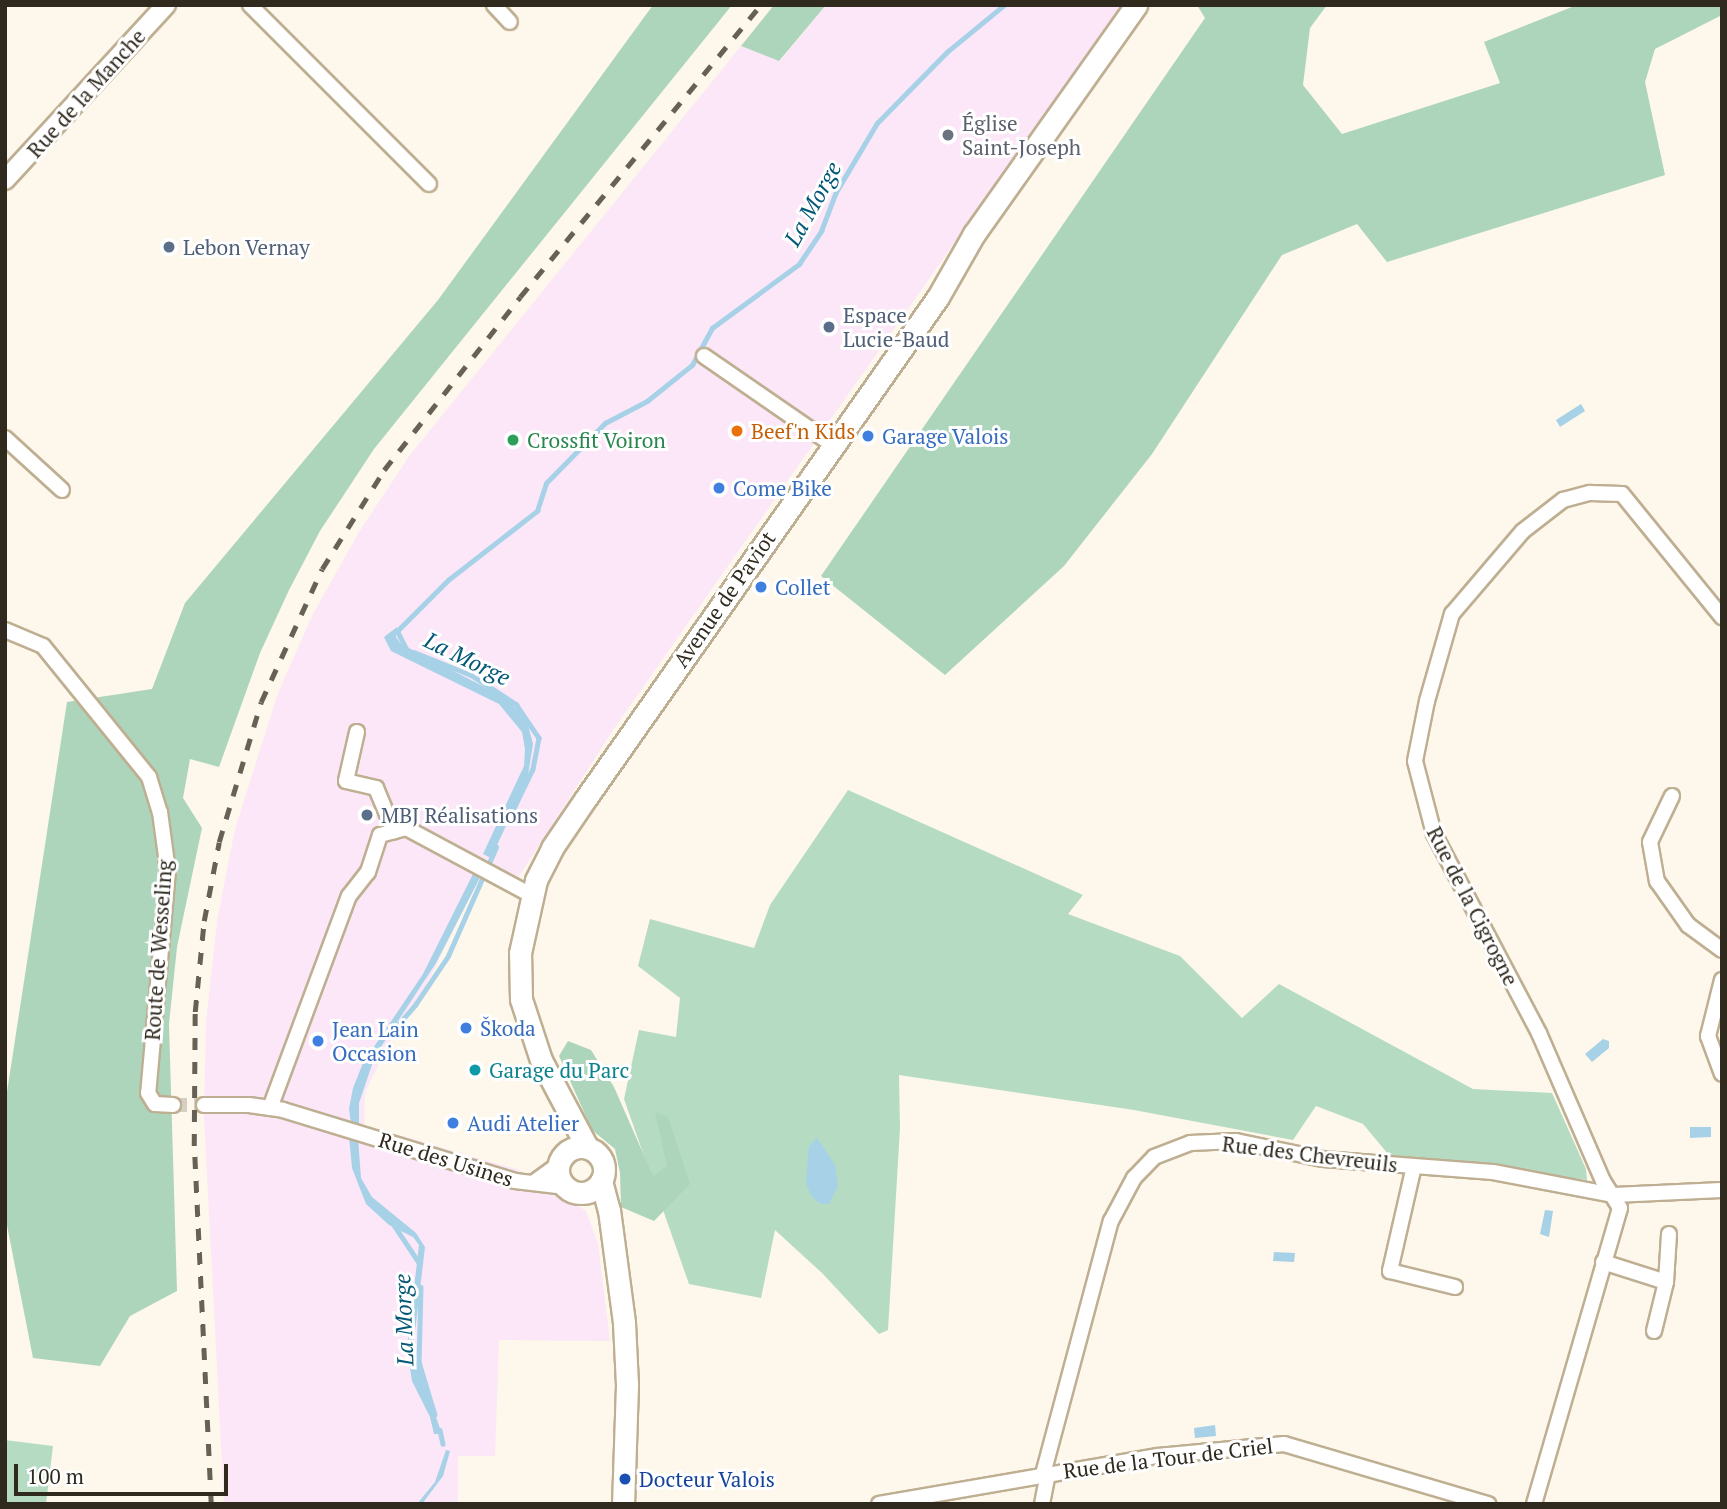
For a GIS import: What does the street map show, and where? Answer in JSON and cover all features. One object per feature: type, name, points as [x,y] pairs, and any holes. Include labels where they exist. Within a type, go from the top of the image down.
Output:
[{"type":"main road","name":"Avenue de Paviot","points":[[587,1147],[541,1060],[518,981],[531,895],[552,848],[938,297],[974,234],[1136,5]]},
{"type":"main road","name":"Avenue de Paviot","points":[[554,1089],[564,1131],[561,1159]]},
{"type":"main road","points":[[612,1245],[597,1213],[561,1180],[561,1159],[570,1149],[587,1147],[597,1153],[604,1163],[601,1181],[609,1210],[624,1322],[626,1385],[622,1504]]},
{"type":"main road","points":[[572,1189],[591,1190],[601,1181]]},
{"type":"main road","points":[[610,1504],[623,1450]]},
{"type":"street","name":"Rue de la Manche","points":[[5,180],[166,5]]},
{"type":"street","points":[[250,5],[429,184]]},
{"type":"street","points":[[494,5],[510,22]]},
{"type":"street","points":[[705,356],[833,446]]},
{"type":"street","points":[[5,438],[62,489]]},
{"type":"street","name":"Rue de la Cigrogne","points":[[1614,1195],[1603,1181],[1539,1033],[1434,834],[1415,761],[1434,668],[1452,614],[1523,531],[1563,500],[1590,493],[1622,494],[1722,617]]},
{"type":"street","name":"Route de Wesseling","points":[[5,630],[43,646],[149,777],[160,812],[168,871],[148,1093],[155,1104],[173,1105]]},
{"type":"street","points":[[357,732],[346,781],[376,788],[394,831]]},
{"type":"street","points":[[1672,796],[1650,842],[1657,881],[1688,925],[1722,950]]},
{"type":"street","points":[[204,1105],[270,1108],[349,896],[368,872],[380,835],[406,828],[531,895]]},
{"type":"street","points":[[1722,980],[1708,1036],[1722,1074]]},
{"type":"street","name":"Rue des Usines","points":[[270,1108],[354,1130],[514,1181],[572,1189]]},
{"type":"street","name":"Rue des Chevreuils","points":[[1046,1474],[1111,1221],[1134,1178],[1154,1157],[1190,1143],[1236,1142],[1323,1158],[1493,1172],[1614,1195],[1722,1190]]},
{"type":"street","name":"Rue des Usines","points":[[533,1183],[561,1159]]},
{"type":"street","points":[[1414,1166],[1390,1271],[1455,1287]]},
{"type":"street","points":[[1534,1504],[1620,1208],[1614,1195]]},
{"type":"street","points":[[1654,1331],[1665,1282],[1669,1234]]},
{"type":"street","points":[[1603,1262],[1665,1282]]},
{"type":"street","name":"Rue de la Tour de Criel","points":[[879,1504],[1158,1456],[1284,1444],[1488,1504]]},
{"type":"street","name":"Rue de la Tour de Criel","points":[[1042,1504],[1046,1474]]},
{"type":"shaded area","points":[[826,5],[1121,5],[613,730],[509,892],[482,872],[429,980],[392,1038],[365,1092],[364,1125],[519,1170],[586,1211],[598,1244],[610,1341],[499,1340],[495,1456],[458,1456],[458,1504],[224,1504],[204,1116],[206,1023],[217,921],[235,829],[278,693],[313,614],[359,532],[410,455],[741,46],[780,61]]},
{"type":"green space","points":[[653,5],[732,5],[374,449],[320,531],[289,590],[260,653],[219,767],[190,759],[183,798],[202,828],[177,947],[169,1024],[177,1291],[130,1316],[100,1366],[33,1358],[5,1215],[5,1105],[67,702],[152,689],[185,603],[438,300]]},
{"type":"green space","points":[[774,5],[826,5],[779,61],[741,46]]},
{"type":"green space","points":[[1197,5],[1327,5],[1310,28],[1303,85],[1342,134],[1500,83],[1484,42],[1577,5],[1722,5],[1722,15],[1655,49],[1645,82],[1665,175],[1387,262],[1357,224],[1282,255],[1152,454],[1064,566],[945,675],[821,576],[1205,18]]},
{"type":"green space","points":[[848,790],[1083,895],[1068,914],[1180,956],[1242,1018],[1279,984],[1473,1089],[1552,1093],[1586,1169],[1587,1180],[1389,1155],[1363,1124],[1316,1106],[1293,1140],[1134,1110],[899,1075],[900,1128],[888,1330],[879,1334],[822,1273],[775,1230],[761,1298],[689,1284],[624,1099],[639,1030],[676,1037],[680,998],[638,966],[650,919],[754,948],[770,905]]},
{"type":"green space","points":[[568,1041],[591,1050],[614,1087],[653,1176],[667,1166],[655,1112],[668,1117],[690,1184],[654,1221],[621,1207],[620,1173],[615,1149],[592,1130],[559,1056]]},
{"type":"green space","points":[[5,1440],[53,1446],[46,1504],[5,1504]]},
{"type":"water","points":[[1581,404],[1585,411],[1560,427],[1556,420]]},
{"type":"water","points":[[397,627],[396,637],[401,644],[498,694],[510,702],[527,721],[533,744],[527,781],[491,858],[483,854],[524,766],[522,732],[499,704],[391,651],[384,637]]},
{"type":"water","points":[[477,866],[484,870],[436,963],[375,1056],[359,1103],[359,1127],[351,1124],[349,1109],[353,1088],[363,1063],[423,974]]},
{"type":"water","points":[[1603,1039],[1609,1041],[1609,1048],[1592,1062],[1585,1054]]},
{"type":"water","points":[[1690,1127],[1711,1127],[1711,1137],[1690,1138]]},
{"type":"water","points":[[349,1136],[358,1138],[361,1178],[372,1197],[416,1233],[425,1247],[414,1340],[416,1361],[442,1434],[434,1434],[430,1417],[412,1381],[407,1349],[419,1245],[413,1237],[389,1225],[366,1204],[352,1168]]},
{"type":"water","points":[[817,1138],[835,1165],[838,1186],[829,1204],[821,1204],[812,1197],[806,1184],[809,1146]]},
{"type":"water","points":[[1545,1210],[1553,1211],[1549,1237],[1540,1234]]},
{"type":"water","points":[[1274,1252],[1295,1253],[1294,1262],[1273,1261]]},
{"type":"water","points":[[1215,1425],[1216,1436],[1195,1438],[1194,1428]]},
{"type":"water","points":[[446,1450],[450,1451],[443,1476],[422,1504],[417,1504],[435,1482]]},
{"type":"waterway","name":"La Morge","points":[[406,649],[397,631],[448,580],[537,511],[546,483],[605,423],[647,401],[692,365],[712,328],[799,264],[821,231],[836,192],[877,123],[947,52],[1004,5]]},
{"type":"waterway","name":"La Morge","points":[[414,652],[471,675],[516,704],[539,738],[533,769],[507,823]]},
{"type":"waterway","name":"La Morge","points":[[389,1035],[415,1005],[448,956],[496,847]]},
{"type":"waterway","name":"La Morge","points":[[394,1225],[420,1264]]},
{"type":"waterway","name":"La Morge","points":[[421,1287],[419,1362],[435,1415]]},
{"type":"waterway","name":"La Morge","points":[[440,1430],[443,1444]]},
{"type":"tunnel","points":[[173,1105],[204,1105]]},
{"type":"railway","points":[[211,1504],[194,1146],[195,1012],[204,921],[219,842],[261,702],[322,569],[384,470],[520,297],[761,5]]},
{"type":"place","name":"Église Saint-Joseph","points":[[948,135]]},
{"type":"place","name":"Lebon Vernay","points":[[169,247]]},
{"type":"place","name":"Espace Lucie-Baud","points":[[829,327]]},
{"type":"place","name":"Beef'n Kids","points":[[737,431]]},
{"type":"place","name":"Garage Valois","points":[[868,436]]},
{"type":"place","name":"Crossfit Voiron","points":[[513,440]]},
{"type":"place","name":"Come Bike","points":[[719,488]]},
{"type":"place","name":"Collet","points":[[761,587]]},
{"type":"place","name":"MBJ Réalisations","points":[[367,815]]},
{"type":"place","name":"Škoda","points":[[466,1028]]},
{"type":"place","name":"Jean Lain Occasion","points":[[318,1041]]},
{"type":"place","name":"Garage du Parc","points":[[475,1070]]},
{"type":"place","name":"Audi Atelier","points":[[453,1123]]},
{"type":"place","name":"Docteur Valois","points":[[625,1479]]}]
